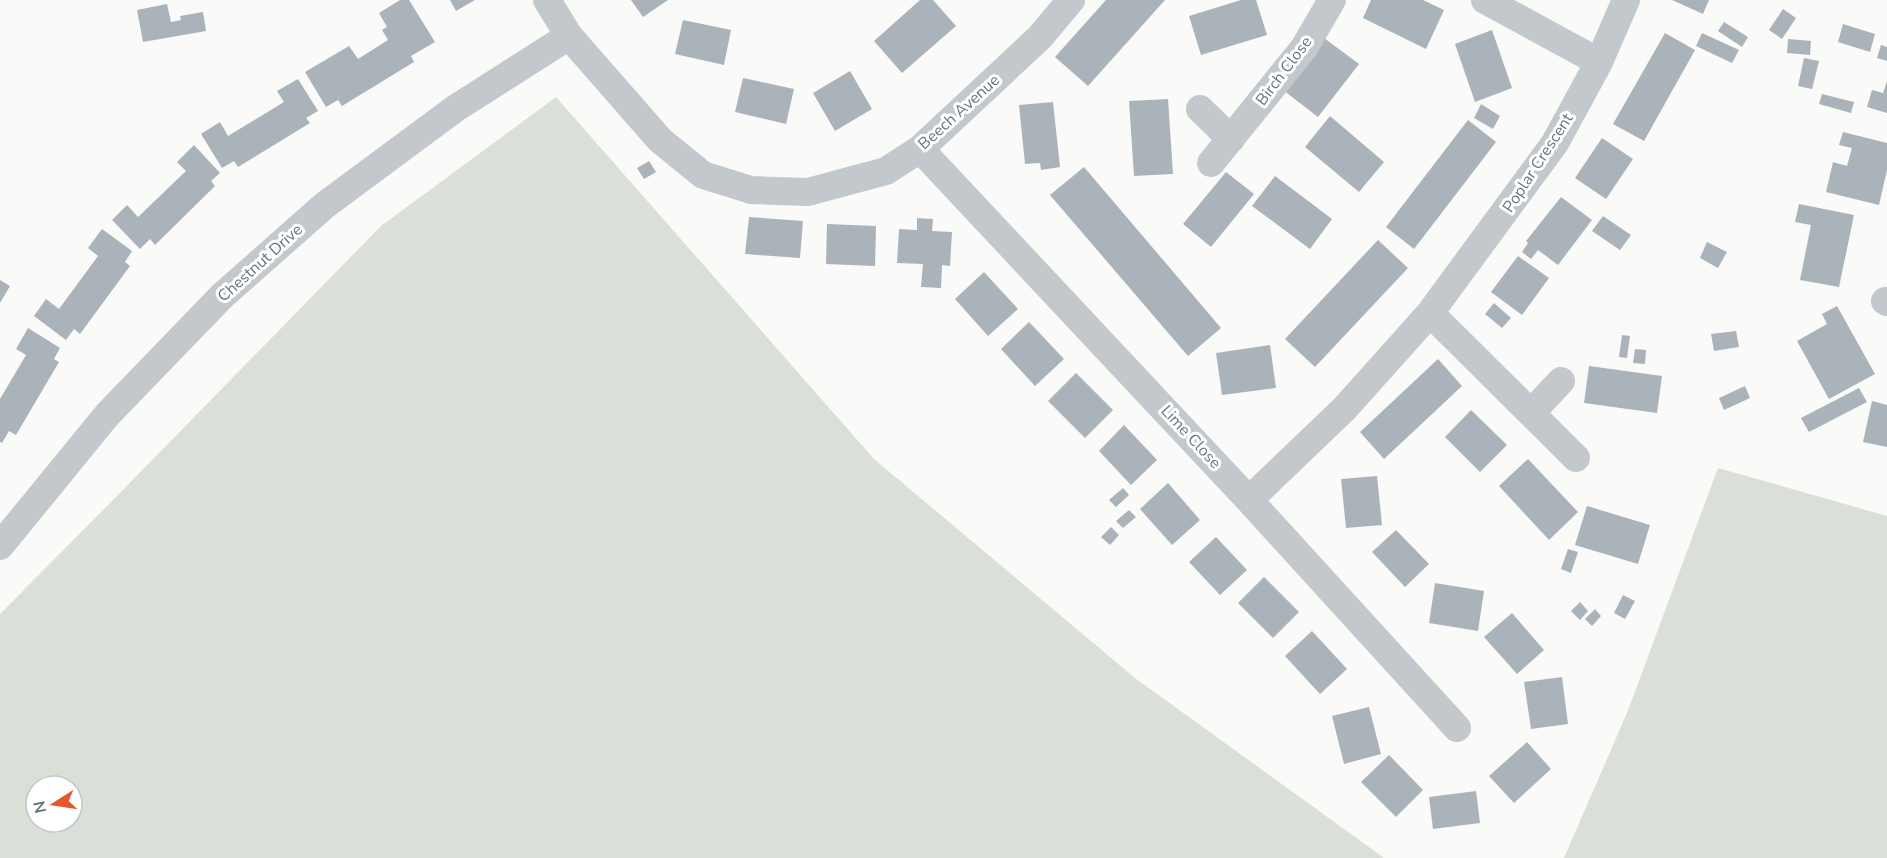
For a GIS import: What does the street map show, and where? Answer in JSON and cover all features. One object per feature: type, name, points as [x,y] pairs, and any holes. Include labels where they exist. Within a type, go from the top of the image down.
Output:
[{"type":"street","name":"Beech Avenue","points":[[547,0],[569,36],[660,141],[703,175],[751,190],[808,192],[886,171],[920,149],[1040,37],[1071,0]]},
{"type":"street","name":"Birch Close","points":[[1211,163],[1304,48],[1332,0]]},
{"type":"street","points":[[1485,0],[1599,62]]},
{"type":"street","name":"Poplar Crescent","points":[[1249,500],[1345,408],[1430,313],[1555,142],[1599,62],[1626,0]]},
{"type":"street","name":"Chestnut Drive","points":[[0,546],[107,415],[222,296],[325,205],[456,108],[569,36]]},
{"type":"street","points":[[1200,109],[1231,139]]},
{"type":"street","name":"Lime Close","points":[[920,149],[1249,500],[1457,728]]},
{"type":"street","points":[[1430,313],[1576,458]]},
{"type":"street","points":[[1531,413],[1561,381]]},
{"type":"shaded area","points":[[556,97],[874,459],[1135,678],[1384,858],[0,858],[0,614],[381,226]]},
{"type":"shaded area","points":[[1718,468],[1887,516],[1887,858],[1564,858],[1627,713]]},
{"type":"building","points":[[400,0],[409,0],[435,42],[411,56],[414,62],[342,106],[338,100],[326,107],[305,72],[349,46],[358,59],[388,40],[382,30],[387,27],[379,13]]},
{"type":"building","points":[[450,0],[475,0],[456,11]]},
{"type":"building","points":[[631,0],[668,0],[643,17]]},
{"type":"building","points":[[920,0],[933,0],[956,26],[902,73],[874,41]]},
{"type":"building","points":[[1106,0],[1165,0],[1088,86],[1055,57]]},
{"type":"building","points":[[1241,0],[1256,0],[1267,35],[1201,55],[1189,16]]},
{"type":"building","points":[[1371,0],[1423,0],[1444,10],[1426,49],[1363,18]]},
{"type":"building","points":[[1672,0],[1709,0],[1703,14]]},
{"type":"building","points":[[167,4],[171,22],[181,20],[180,16],[203,12],[206,31],[143,42],[137,10]]},
{"type":"building","points":[[1783,9],[1796,18],[1782,39],[1769,30]]},
{"type":"building","points":[[683,20],[731,30],[724,65],[675,54]]},
{"type":"building","points":[[1724,22],[1748,37],[1742,47],[1718,31]]},
{"type":"building","points":[[1843,24],[1875,34],[1870,52],[1838,42]]},
{"type":"building","points":[[1492,30],[1512,88],[1475,102],[1455,44]]},
{"type":"building","points":[[1665,33],[1695,50],[1644,141],[1613,124]]},
{"type":"building","points":[[1702,33],[1739,50],[1732,63],[1696,46]]},
{"type":"building","points":[[1324,38],[1359,64],[1318,117],[1283,90]]},
{"type":"building","points":[[1788,39],[1811,41],[1810,55],[1787,53]]},
{"type":"building","points":[[1881,45],[1887,47],[1887,61],[1877,58]]},
{"type":"building","points":[[1804,58],[1819,61],[1812,89],[1798,86]]},
{"type":"building","points":[[850,71],[872,109],[835,131],[813,93]]},
{"type":"building","points":[[743,78],[794,89],[786,124],[735,112]]},
{"type":"building","points":[[298,79],[318,111],[306,118],[310,123],[238,167],[234,161],[222,168],[201,134],[220,122],[228,136],[284,102],[277,91]]},
{"type":"building","points":[[1887,81],[1887,113],[1867,107],[1872,90],[1883,93]]},
{"type":"building","points":[[1822,94],[1854,102],[1851,113],[1819,104]]},
{"type":"building","points":[[1168,99],[1173,174],[1134,176],[1129,101]]},
{"type":"building","points":[[1053,102],[1060,167],[1041,170],[1040,163],[1025,164],[1019,105]]},
{"type":"building","points":[[1481,104],[1500,116],[1493,129],[1474,118]]},
{"type":"building","points":[[1330,116],[1384,162],[1359,192],[1305,147]]},
{"type":"building","points":[[1468,120],[1496,142],[1414,249],[1386,227]]},
{"type":"building","points":[[1843,132],[1887,143],[1887,170],[1879,205],[1826,192],[1833,162],[1847,166],[1852,148],[1839,145]]},
{"type":"building","points":[[1602,138],[1633,159],[1606,199],[1575,178]]},
{"type":"building","points":[[194,145],[220,173],[211,181],[215,186],[155,245],[150,239],[140,249],[112,220],[127,205],[138,217],[186,171],[177,162]]},
{"type":"building","points":[[649,161],[656,172],[644,179],[637,168]]},
{"type":"building","points":[[1084,167],[1221,328],[1188,356],[1050,195]]},
{"type":"building","points":[[1226,172],[1254,194],[1211,247],[1183,224]]},
{"type":"building","points":[[1275,176],[1332,219],[1310,249],[1252,206]]},
{"type":"building","points":[[1561,197],[1592,220],[1558,265],[1538,250],[1531,259],[1522,252],[1528,243],[1526,241]]},
{"type":"building","points":[[1799,204],[1854,215],[1839,287],[1800,280],[1811,225],[1795,222]]},
{"type":"building","points":[[1603,216],[1631,235],[1620,250],[1592,231]]},
{"type":"building","points":[[749,217],[803,221],[800,258],[745,254]]},
{"type":"building","points":[[917,218],[933,219],[932,231],[952,232],[950,266],[942,265],[941,288],[921,287],[923,264],[897,263],[899,229],[917,230]]},
{"type":"building","points":[[827,224],[876,226],[875,266],[826,264]]},
{"type":"building","points":[[102,229],[132,251],[125,262],[130,266],[80,334],[74,329],[66,340],[34,316],[46,299],[59,309],[98,256],[88,248]]},
{"type":"building","points":[[1378,240],[1408,268],[1315,367],[1285,339]]},
{"type":"building","points":[[1707,242],[1727,252],[1718,268],[1700,258]]},
{"type":"building","points":[[1518,256],[1549,278],[1522,315],[1491,292]]},
{"type":"building","points":[[984,272],[1018,309],[988,336],[955,299]]},
{"type":"building","points":[[0,280],[10,286],[0,303]]},
{"type":"building","points":[[1494,303],[1511,318],[1502,328],[1485,314]]},
{"type":"building","points":[[1837,306],[1875,374],[1829,399],[1797,341],[1827,324],[1822,314]]},
{"type":"building","points":[[1029,322],[1064,359],[1035,386],[1001,349]]},
{"type":"building","points":[[28,328],[60,348],[54,359],[59,362],[16,435],[9,431],[2,443],[0,442],[0,399],[26,355],[16,349]]},
{"type":"building","points":[[1736,331],[1739,347],[1714,351],[1711,334]]},
{"type":"building","points":[[1622,335],[1630,336],[1627,358],[1619,357]]},
{"type":"building","points":[[1270,345],[1276,388],[1222,395],[1216,353]]},
{"type":"building","points":[[1635,349],[1646,350],[1645,364],[1633,363]]},
{"type":"building","points":[[1438,359],[1462,386],[1384,459],[1360,432]]},
{"type":"building","points":[[1589,366],[1662,376],[1657,413],[1584,403]]},
{"type":"building","points":[[1076,373],[1113,410],[1085,438],[1048,401]]},
{"type":"building","points":[[1745,386],[1750,398],[1724,410],[1719,398]]},
{"type":"building","points":[[1859,388],[1867,402],[1809,432],[1801,418]]},
{"type":"building","points":[[1872,401],[1887,405],[1887,447],[1863,442]]},
{"type":"building","points":[[1471,410],[1507,445],[1480,472],[1445,437]]},
{"type":"building","points":[[1124,425],[1157,460],[1131,485],[1099,451]]},
{"type":"building","points":[[1528,459],[1578,512],[1549,540],[1499,486]]},
{"type":"building","points":[[1377,476],[1382,525],[1346,528],[1341,479]]},
{"type":"building","points":[[1168,483],[1200,520],[1172,545],[1140,509]]},
{"type":"building","points":[[1123,488],[1129,495],[1116,507],[1109,500]]},
{"type":"building","points":[[1587,506],[1650,525],[1638,564],[1575,545]]},
{"type":"building","points":[[1129,510],[1136,517],[1123,528],[1116,521]]},
{"type":"building","points":[[1111,527],[1119,535],[1110,545],[1101,537]]},
{"type":"building","points":[[1396,530],[1429,564],[1405,587],[1372,552]]},
{"type":"building","points":[[1216,537],[1247,570],[1220,595],[1189,562]]},
{"type":"building","points":[[1568,549],[1578,552],[1571,573],[1561,569]]},
{"type":"building","points":[[1264,577],[1299,612],[1273,638],[1238,603]]},
{"type":"building","points":[[1435,583],[1484,591],[1478,631],[1429,623]]},
{"type":"building","points":[[1623,595],[1635,601],[1625,619],[1614,613]]},
{"type":"building","points":[[1580,602],[1588,611],[1580,620],[1571,611]]},
{"type":"building","points":[[1595,609],[1601,616],[1592,626],[1585,619]]},
{"type":"building","points":[[1512,613],[1544,650],[1517,674],[1484,637]]},
{"type":"building","points":[[1312,631],[1347,669],[1320,694],[1285,656]]},
{"type":"building","points":[[1562,677],[1568,724],[1531,729],[1524,682]]},
{"type":"building","points":[[1369,707],[1381,754],[1344,764],[1332,716]]},
{"type":"building","points":[[1527,742],[1551,769],[1514,803],[1489,776]]},
{"type":"building","points":[[1389,755],[1423,790],[1396,817],[1361,782]]},
{"type":"building","points":[[1476,791],[1480,823],[1433,829],[1429,797]]}]
